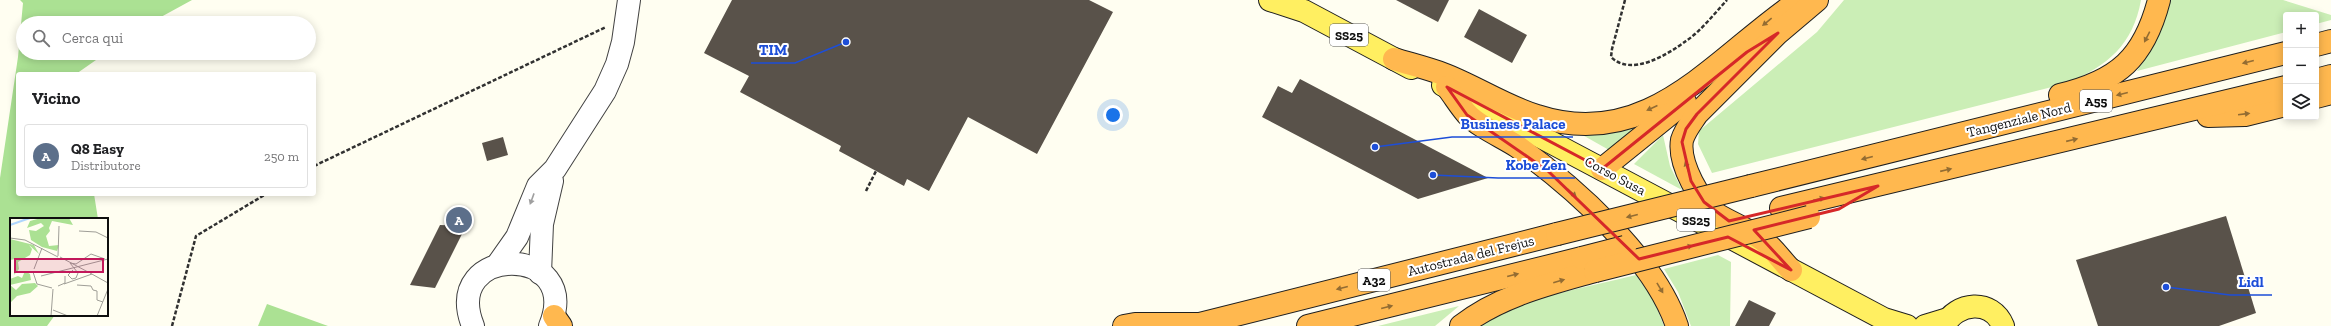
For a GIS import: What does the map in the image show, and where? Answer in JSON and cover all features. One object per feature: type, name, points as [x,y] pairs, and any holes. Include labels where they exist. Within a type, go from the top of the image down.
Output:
[{"type":"highway","points":[[1394,59],[1443,74],[1512,107],[1537,117],[1571,125],[1605,124],[1630,118],[1657,106],[1688,87],[1772,19],[1800,0]]},
{"type":"highway","points":[[1791,270],[1764,241],[1717,214],[1704,202],[1691,181],[1683,157],[1682,142],[1686,129],[1697,114],[1778,33],[1817,0]]},
{"type":"highway","points":[[1905,148],[1950,123],[2080,90],[2106,79],[2127,64],[2142,46],[2152,25],[2159,0]]},
{"type":"highway","points":[[1602,169],[1747,52],[1778,33]]},
{"type":"highway","points":[[2319,44],[2331,41]]},
{"type":"highway","name":"Tangenziale Nord","points":[[1751,186],[2283,54]]},
{"type":"highway","points":[[2319,79],[2331,76]]},
{"type":"highway","points":[[1447,87],[1468,115],[1517,147],[1548,171],[1626,245],[1645,265],[1661,289],[1677,326]]},
{"type":"highway","name":"A55","points":[[1781,208],[2163,118],[2283,88]]},
{"type":"highway","points":[[2319,96],[2331,93]]},
{"type":"highway","points":[[2163,118],[2245,115],[2283,105]]},
{"type":"highway","name":"Autostrada del Frejus","points":[[1124,326],[1135,324],[1197,325],[1751,186]]},
{"type":"highway","points":[[1460,326],[1498,303],[1536,288],[1588,264],[1809,217],[1839,209],[1878,186]]},
{"type":"highway","name":"Autostrada del Frejus","points":[[1308,326],[1588,264],[1781,208]]},
{"type":"main road","name":"Corso Susa","points":[[1270,0],[1299,6],[1394,59],[1884,319],[1907,326]]},
{"type":"main road","points":[[1925,326],[1946,322],[1964,307],[1976,306],[1994,313],[2003,326]]},
{"type":"street","points":[[498,264],[517,237],[538,186],[555,168],[605,91],[617,64],[623,42],[628,9]]},
{"type":"street","points":[[540,273],[542,224],[555,168]]},
{"type":"street","points":[[473,326],[469,316],[468,304],[471,291],[477,279],[487,270],[498,264],[520,263],[540,273],[554,292],[556,304],[555,323]]},
{"type":"path","points":[[1625,0],[1612,49],[1612,57],[1617,62],[1628,66],[1640,65],[1686,41],[1727,0]]},
{"type":"path","points":[[316,165],[572,42],[628,9]]},
{"type":"path","points":[[866,190],[876,171]]},
{"type":"path","points":[[172,326],[196,236],[263,196]]},
{"type":"highlighted area","points":[[1778,33],[1697,114],[1686,129],[1682,142],[1691,181],[1704,202],[1729,221],[1878,186],[1839,209],[1754,230],[1791,270],[1728,237],[1639,259],[1548,171],[1467,115],[1447,87],[1602,169],[1747,52]]},
{"type":"green space","points":[[20,0],[192,0],[163,16],[22,16],[23,3]]},
{"type":"green space","points":[[1844,0],[2141,0],[2132,29],[2116,52],[2107,61],[2095,69],[2068,83],[1712,173],[1698,144],[1699,131],[1817,32]]},
{"type":"green space","points":[[2169,0],[2283,0],[2331,15],[2331,20],[2319,23],[2319,12],[2283,12],[2283,33],[2137,71],[2153,46],[2167,10]]},
{"type":"green space","points":[[18,60],[96,60],[79,72],[16,72],[16,196],[94,196],[98,218],[10,218],[10,316],[54,316],[47,326],[0,326],[0,178]]},
{"type":"green space","points":[[1661,113],[1609,150],[1579,133]]},
{"type":"green space","points":[[1663,135],[1670,166],[1682,190],[1634,164]]},
{"type":"green space","points":[[1718,255],[1731,262],[1730,326],[1691,326],[1678,292],[1664,269]]},
{"type":"green space","points":[[1636,275],[1654,301],[1664,326],[1479,326],[1496,316],[1515,308],[1555,294]]},
{"type":"green space","points":[[267,304],[328,326],[258,326]]},
{"type":"green space","points":[[1459,306],[1435,326],[1378,326]]},
{"type":"building","points":[[732,0],[1089,0],[1113,12],[1037,154],[968,117],[929,191],[907,179],[904,186],[839,151],[841,146],[740,92],[749,76],[704,53]]},
{"type":"building","points":[[1396,0],[1449,0],[1438,22]]},
{"type":"building","points":[[1479,9],[1527,35],[1512,63],[1464,37]]},
{"type":"building","points":[[1300,79],[1488,178],[1418,199],[1262,117],[1278,86],[1292,93]]},
{"type":"building","points":[[503,137],[508,155],[487,161],[482,143]]},
{"type":"building","points":[[2226,216],[2256,313],[2219,326],[2098,326],[2076,260]]},
{"type":"building","points":[[440,225],[466,226],[435,288],[410,285]]},
{"type":"building","points":[[1749,300],[1776,313],[1769,326],[1735,326]]},
{"type":"place","name":"TIM","points":[[846,42]]},
{"type":"place","name":"Business Palace","points":[[1375,147]]},
{"type":"place","name":"Kobe Zen","points":[[1433,175]]},
{"type":"place","name":"Q8 Easy","points":[[459,220]]},
{"type":"place","name":"Lidl","points":[[2166,287]]}]
